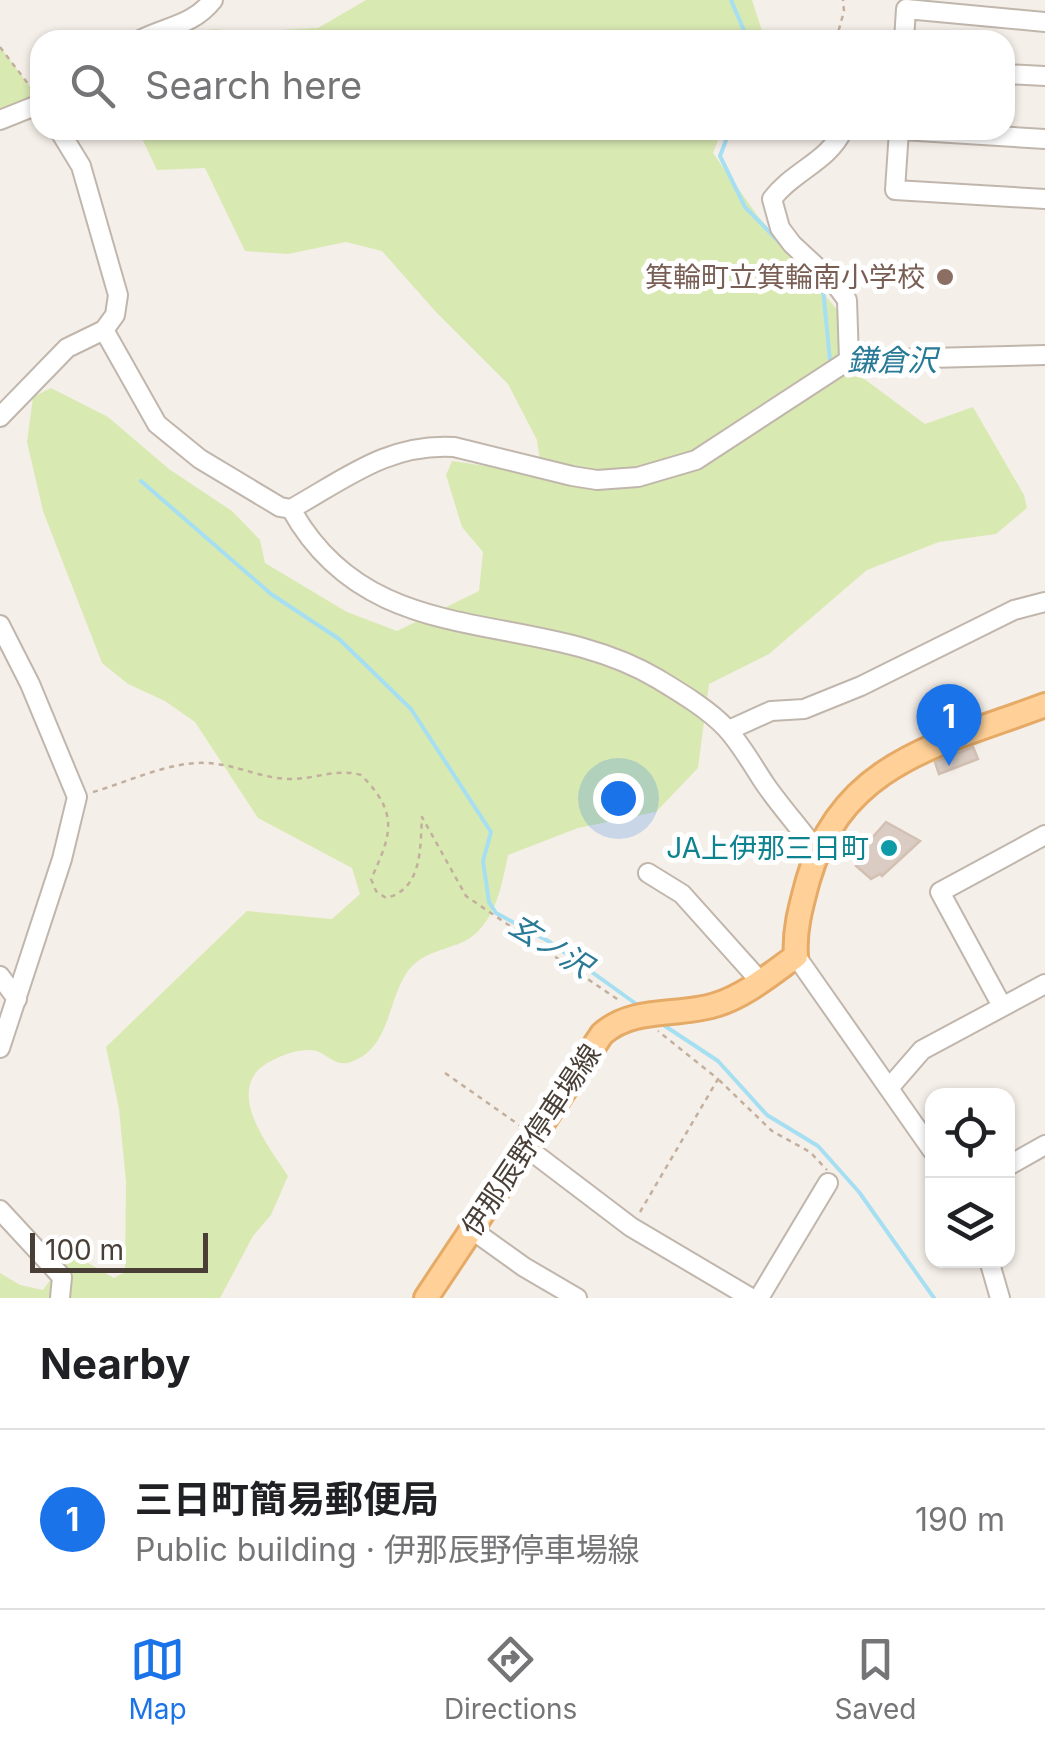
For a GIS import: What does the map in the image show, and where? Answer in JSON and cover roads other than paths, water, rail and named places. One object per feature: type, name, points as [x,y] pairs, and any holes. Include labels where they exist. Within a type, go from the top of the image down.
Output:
[{"type":"main road","points":[[796,956],[794,934],[816,850],[824,832],[848,801],[885,770],[1045,705]]},
{"type":"main road","name":"伊那辰野停車場線","points":[[426,1298],[602,1034],[617,1023],[639,1016],[714,1006],[796,956]]},
{"type":"street","points":[[168,30],[202,14],[213,0]]},
{"type":"street","points":[[905,30],[906,9],[1045,22]]},
{"type":"street","points":[[1015,74],[1045,76]]},
{"type":"street","points":[[0,120],[30,106]]},
{"type":"street","points":[[1015,137],[1045,139]]},
{"type":"street","points":[[0,418],[67,348],[104,330],[115,315],[118,296],[81,166],[65,140]]},
{"type":"street","points":[[839,140],[835,148],[772,198],[780,228],[847,300],[849,360]]},
{"type":"street","points":[[899,140],[895,190],[1045,199]]},
{"type":"street","points":[[104,330],[158,424],[200,460],[266,499],[291,509],[331,563],[354,582],[396,605],[608,656],[656,678],[728,730],[816,850]]},
{"type":"street","points":[[291,509],[367,464],[397,452],[433,446],[454,446],[597,480],[658,474],[696,460],[849,360],[1045,354]]},
{"type":"street","points":[[728,730],[770,711],[804,709],[861,686],[1014,610],[1045,602]]},
{"type":"street","points":[[0,625],[30,684],[77,797],[62,859],[0,1048]]},
{"type":"street","points":[[1002,1006],[940,892],[1045,836]]},
{"type":"street","points":[[648,873],[682,894],[760,980]]},
{"type":"street","points":[[796,956],[925,1140]]},
{"type":"street","points":[[0,976],[16,999]]},
{"type":"street","points":[[889,1088],[922,1050],[1045,984]]},
{"type":"street","points":[[531,1142],[632,1227],[751,1298]]},
{"type":"street","points":[[1015,1162],[1045,1146]]},
{"type":"street","points":[[759,1298],[828,1183]]},
{"type":"street","points":[[0,1210],[62,1277],[60,1298]]},
{"type":"street","points":[[471,1229],[576,1298]]},
{"type":"street","points":[[991,1268],[1000,1298]]},
{"type":"waterway","name":"鎌倉沢","points":[[731,0],[744,30]]},
{"type":"waterway","name":"鎌倉沢","points":[[726,140],[720,156],[745,207],[784,247]]},
{"type":"waterway","name":"鎌倉沢","points":[[794,258],[823,288],[830,361],[835,361]]},
{"type":"waterway","name":"玄ノ沢","points":[[141,481],[271,594],[339,639],[411,709],[491,832],[483,861],[489,902],[496,913],[550,942],[639,1006]]},
{"type":"waterway","name":"玄ノ沢","points":[[662,1024],[718,1061],[767,1115],[818,1146],[859,1192],[934,1298]]},
{"type":"place","name":"箕輪町立箕輪南小学校","points":[[945,277]]},
{"type":"place","name":"三日町簡易郵便局","points":[[949,766]]},
{"type":"place","name":"JA上伊那三日町","points":[[889,848]]}]
